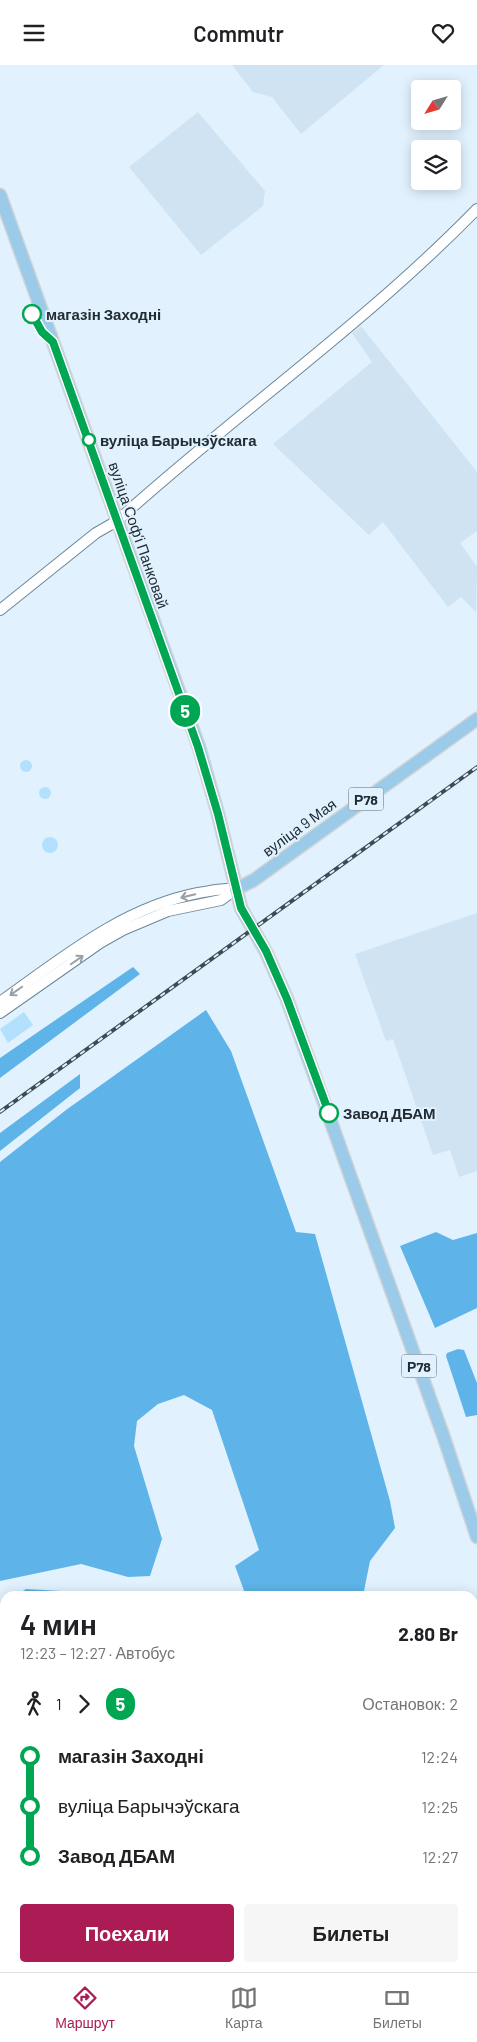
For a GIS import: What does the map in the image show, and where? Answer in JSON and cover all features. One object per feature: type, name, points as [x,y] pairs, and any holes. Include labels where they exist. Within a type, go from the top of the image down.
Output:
[{"type":"main road","name":"вуліца Софʼі Панковай","points":[[0,195],[198,747],[218,814],[236,889]]},
{"type":"main road","name":"вуліца 9 Мая","points":[[236,889],[254,880],[477,719]]},
{"type":"main road","name":"Р78","points":[[236,889],[245,918],[266,951],[290,1008],[443,1435],[477,1537]]},
{"type":"street","points":[[0,610],[96,533],[117,521],[366,313],[408,277],[477,209]]},
{"type":"street","points":[[0,1002],[94,935],[148,907],[184,896],[225,888],[236,889]]},
{"type":"street","points":[[0,1013],[100,943],[168,911],[221,900],[236,889]]},
{"type":"shaded area","points":[[232,65],[384,65],[301,134],[272,97],[253,92]]},
{"type":"shaded area","points":[[198,112],[265,191],[263,206],[201,255],[129,167]]},
{"type":"shaded area","points":[[361,326],[477,472],[477,531],[460,543],[477,567],[476,612],[461,597],[448,607],[383,522],[369,535],[273,444],[372,362],[352,333]]},
{"type":"shaded area","points":[[26,760],[32,766],[26,772],[20,766]]},
{"type":"shaded area","points":[[45,787],[51,793],[45,799],[39,793]]},
{"type":"shaded area","points":[[50,837],[58,845],[50,853],[42,845]]},
{"type":"shaded area","points":[[477,913],[477,1171],[459,1177],[450,1150],[433,1155],[393,1039],[386,1041],[355,954]]},
{"type":"shaded area","points":[[133,967],[140,974],[0,1078],[0,1058]]},
{"type":"shaded area","points":[[206,1010],[231,1051],[296,1232],[315,1234],[390,1501],[395,1528],[370,1561],[364,1591],[244,1591],[235,1566],[259,1550],[212,1410],[184,1395],[158,1404],[137,1421],[134,1446],[162,1539],[150,1576],[128,1577],[81,1564],[0,1581],[0,1162],[66,1110]]},
{"type":"shaded area","points":[[24,1012],[33,1025],[8,1043],[0,1029]]},
{"type":"shaded area","points":[[80,1074],[80,1088],[0,1151],[0,1133]]},
{"type":"shaded area","points":[[436,1232],[453,1240],[477,1233],[477,1308],[435,1328],[400,1246]]},
{"type":"shaded area","points":[[458,1349],[464,1350],[477,1383],[477,1415],[466,1417],[446,1356],[447,1353]]},
{"type":"shaded area","points":[[26,1589],[61,1591],[23,1591]]},
{"type":"railway","points":[[0,1112],[477,767]]},
{"type":"bus line","name":"5","points":[[32,314],[35,323],[53,342],[198,747],[218,814],[241,908],[245,918],[266,951],[276,973],[329,1113]]},
{"type":"place","name":"магазін Заходні","points":[[32,314]]},
{"type":"place","name":"вуліца Барычэўскага","points":[[89,440]]},
{"type":"place","name":"Завод ДБАМ","points":[[329,1113]]}]
